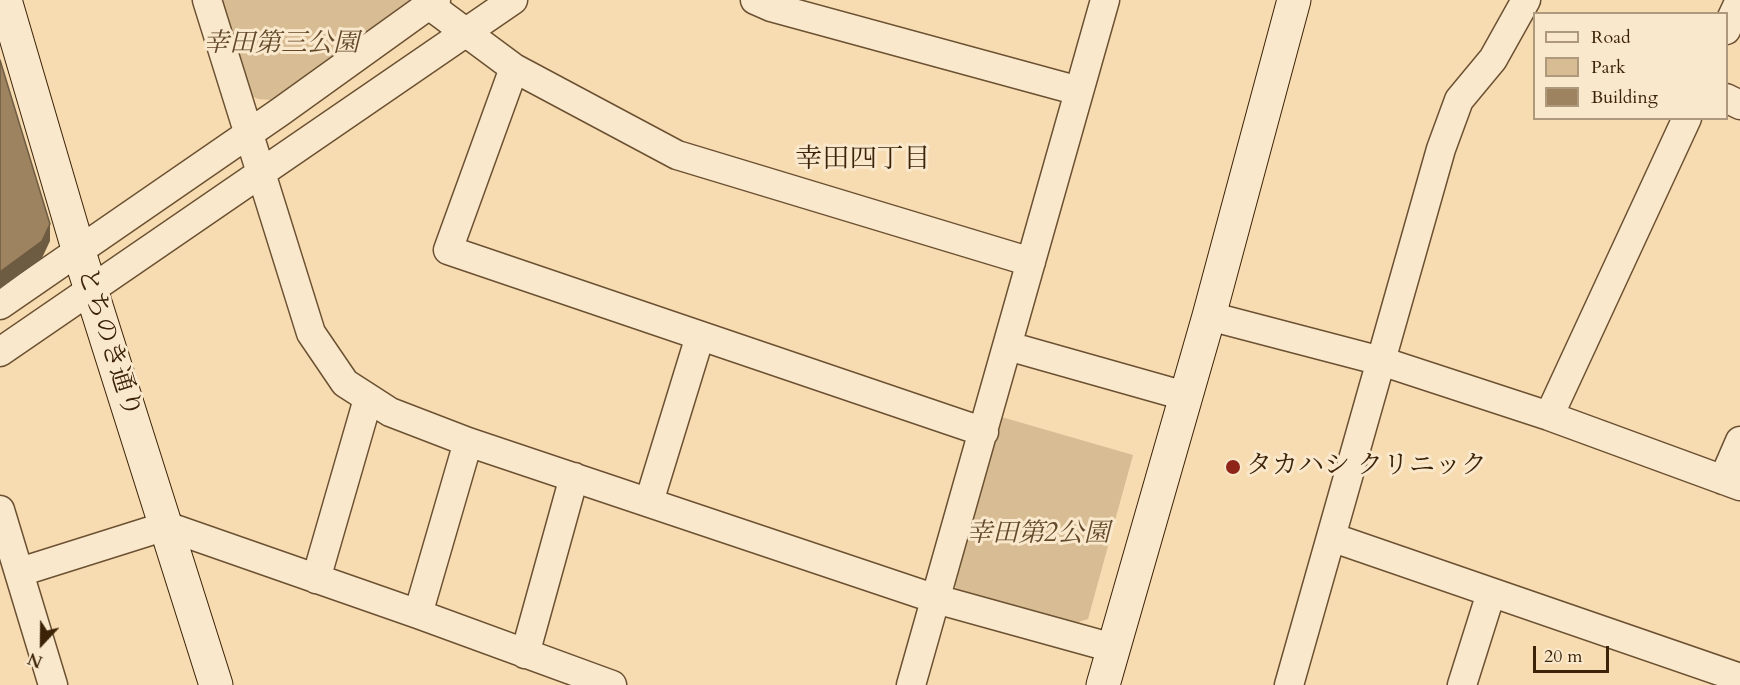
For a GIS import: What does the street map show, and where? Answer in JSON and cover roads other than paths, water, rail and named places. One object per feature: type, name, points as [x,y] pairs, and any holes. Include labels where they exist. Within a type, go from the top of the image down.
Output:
[{"type":"street","name":"とちのき通り","points":[[5,0],[79,252],[216,685]]},
{"type":"street","points":[[207,0],[311,333],[345,383],[390,412],[468,442],[936,599],[1113,648]]},
{"type":"street","points":[[0,352],[513,0]]},
{"type":"street","points":[[755,0],[771,7],[1079,91]]},
{"type":"street","points":[[911,685],[1105,0]]},
{"type":"street","points":[[1103,685],[1209,316],[1294,0]]},
{"type":"street","points":[[1289,685],[1441,149],[1459,100],[1493,58],[1526,0]]},
{"type":"street","points":[[1728,26],[1740,0]]},
{"type":"street","points":[[0,305],[249,134],[433,2],[466,32],[514,68],[677,154],[1031,262]]},
{"type":"street","points":[[514,68],[448,250],[984,432]]},
{"type":"street","points":[[1549,416],[1686,120]]},
{"type":"street","points":[[1209,316],[1381,361],[1549,416],[1731,483],[1740,441]]},
{"type":"street","points":[[649,502],[700,336]]},
{"type":"street","points":[[1008,346],[1185,396]]},
{"type":"street","points":[[316,579],[368,399]]},
{"type":"street","points":[[418,614],[468,442]]},
{"type":"street","points":[[525,654],[574,477]]},
{"type":"street","points":[[0,510],[53,685]]},
{"type":"street","points":[[20,572],[166,526],[612,685]]},
{"type":"street","points":[[1331,537],[1740,678]]},
{"type":"street","points":[[1462,685],[1491,592]]},
{"type":"place","name":"タカハシ クリニック","points":[[1233,467]]},
{"type":"district","name":"幸田四丁目","points":[[863,161]]},
{"type":"park label","name":"幸田第三公園","points":[[281,45]]},
{"type":"park label","name":"幸田第2公園","points":[[1038,535]]}]
